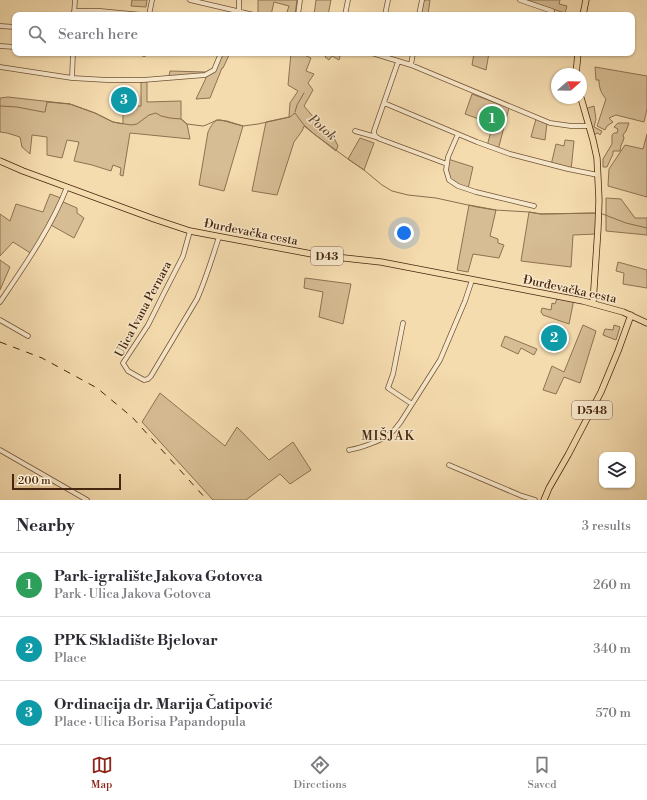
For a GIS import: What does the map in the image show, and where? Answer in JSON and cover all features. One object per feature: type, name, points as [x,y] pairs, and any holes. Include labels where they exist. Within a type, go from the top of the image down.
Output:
[{"type":"main road","points":[[584,12],[586,0]]},
{"type":"main road","points":[[577,68],[578,56]]},
{"type":"main road","points":[[582,104],[597,158],[598,175],[598,228],[592,303]]},
{"type":"main road","name":"Đurđevačka cesta","points":[[0,161],[156,220],[190,231],[317,255],[381,262],[592,303],[631,315],[647,323]]},
{"type":"main road","name":"D548","points":[[544,500],[601,392],[631,315]]},
{"type":"main road","points":[[627,327],[632,322],[641,320]]},
{"type":"street","points":[[74,12],[75,0]]},
{"type":"street","points":[[150,12],[152,0]]},
{"type":"street","points":[[190,0],[234,12]]},
{"type":"street","points":[[238,12],[239,0]]},
{"type":"street","points":[[298,12],[300,0]]},
{"type":"street","points":[[346,12],[348,0]]},
{"type":"street","points":[[386,12],[388,0]]},
{"type":"street","points":[[420,12],[422,0]]},
{"type":"street","points":[[520,0],[552,11]]},
{"type":"street","points":[[87,12],[110,12]]},
{"type":"street","points":[[0,26],[12,27]]},
{"type":"street","points":[[0,46],[12,47]]},
{"type":"street","points":[[72,78],[73,56]]},
{"type":"street","points":[[0,67],[72,78],[143,80],[205,75],[214,70],[220,56]]},
{"type":"street","points":[[381,56],[411,65],[550,123],[571,126],[589,126]]},
{"type":"street","points":[[411,65],[412,56]]},
{"type":"street","points":[[376,137],[374,132],[398,62]]},
{"type":"street","points":[[384,103],[510,154],[598,175]]},
{"type":"street","points":[[355,131],[376,137],[447,164]]},
{"type":"street","points":[[458,134],[448,157],[446,170],[449,180],[463,188],[534,206]]},
{"type":"street","points":[[0,302],[27,263],[62,200],[67,187]]},
{"type":"street","name":"Ulica Ivana Pernara","points":[[190,231],[183,256],[148,325],[123,363],[128,371],[144,380],[151,376],[202,288],[218,237]]},
{"type":"street","points":[[349,450],[383,438],[392,432],[400,423],[440,360],[465,301],[472,280]]},
{"type":"street","points":[[0,320],[28,336]]},
{"type":"street","points":[[403,323],[393,374],[388,388],[412,404]]},
{"type":"street","points":[[0,450],[87,500]]},
{"type":"street","points":[[449,465],[535,500]]},
{"type":"shaded area","points":[[132,0],[147,0],[146,7],[131,6]]},
{"type":"shaded area","points":[[258,0],[297,0],[295,12],[287,12],[289,6],[274,2],[272,12],[258,12]]},
{"type":"shaded area","points":[[316,0],[331,0],[329,12],[314,12]]},
{"type":"shaded area","points":[[422,0],[430,0],[428,12],[420,12]]},
{"type":"shaded area","points":[[524,0],[560,0],[559,4],[567,6],[565,12]]},
{"type":"shaded area","points":[[220,56],[229,56],[210,98],[196,99],[206,78],[205,75],[214,70]]},
{"type":"shaded area","points":[[291,56],[306,56],[311,58],[306,71],[314,74],[308,83],[313,90],[304,106],[334,138],[338,146],[336,151],[304,126],[294,142],[277,195],[252,191],[266,122],[289,117],[290,103],[298,91],[288,85]]},
{"type":"shaded area","points":[[326,56],[332,56],[329,60],[325,57]]},
{"type":"shaded area","points":[[332,56],[340,56],[339,60]]},
{"type":"shaded area","points":[[474,56],[488,56],[486,70],[472,65]]},
{"type":"shaded area","points":[[595,67],[647,76],[647,109],[644,122],[616,115],[609,118],[613,122],[607,126],[605,130],[597,126],[606,99],[599,86],[599,80],[596,80]]},
{"type":"shaded area","points":[[170,71],[205,72],[205,74],[169,77]]},
{"type":"shaded area","points":[[141,80],[147,80],[147,102],[181,101],[181,119],[187,124],[190,139],[130,133],[123,176],[120,175],[121,168],[113,165],[111,171],[74,161],[79,142],[67,140],[62,158],[47,155],[47,137],[32,135],[30,154],[22,147],[20,137],[0,132],[0,98],[8,97],[70,104],[95,113],[113,122],[123,124],[123,106],[141,106]]},
{"type":"shaded area","points":[[472,94],[509,108],[498,150],[487,146],[493,124],[465,114]]},
{"type":"shaded area","points":[[594,106],[596,119],[594,127],[602,131],[600,135],[598,133],[593,135],[585,109]]},
{"type":"shaded area","points":[[536,119],[547,123],[545,140],[531,137]]},
{"type":"shaded area","points":[[217,120],[227,121],[243,126],[224,191],[199,185],[208,132],[212,124]]},
{"type":"shaded area","points":[[618,123],[629,123],[623,135],[624,138],[620,151],[613,151],[607,167],[603,167],[603,159],[612,144],[612,135],[617,133],[618,129],[614,127]]},
{"type":"shaded area","points":[[647,134],[647,197],[608,186],[609,169],[625,145],[643,149]]},
{"type":"shaded area","points":[[360,138],[374,143],[364,170],[348,159]]},
{"type":"shaded area","points":[[565,140],[574,141],[571,170],[551,165],[556,144],[564,146]]},
{"type":"shaded area","points":[[448,159],[473,167],[468,189],[449,180],[446,170]]},
{"type":"shaded area","points":[[50,194],[61,198],[61,201],[77,208],[77,213],[84,218],[74,238],[49,224],[32,254],[13,242],[0,256],[0,214],[10,221],[16,204],[43,212]]},
{"type":"shaded area","points":[[606,198],[621,199],[635,218],[647,218],[647,235],[606,231]]},
{"type":"shaded area","points":[[469,205],[496,210],[490,236],[498,239],[498,243],[504,245],[499,258],[473,254],[468,272],[457,270]]},
{"type":"shaded area","points":[[529,212],[541,214],[598,213],[597,234],[573,235],[571,267],[521,261]]},
{"type":"shaded area","points":[[0,260],[10,267],[0,290]]},
{"type":"shaded area","points":[[618,262],[647,270],[647,288],[623,284],[624,273],[616,271]]},
{"type":"shaded area","points":[[305,278],[351,284],[343,324],[319,317],[323,292],[304,288]]},
{"type":"shaded area","points":[[558,296],[574,299],[569,324],[543,315],[541,312],[542,308],[551,310],[552,303],[555,304]]},
{"type":"shaded area","points":[[583,325],[596,331],[580,383],[564,377],[556,394],[543,390],[552,366],[564,372]]},
{"type":"shaded area","points":[[614,325],[620,327],[616,340],[603,335],[605,329],[613,330]]},
{"type":"shaded area","points":[[505,336],[537,349],[534,355],[521,348],[518,354],[501,346]]},
{"type":"shaded area","points":[[160,393],[225,446],[237,427],[269,460],[293,442],[311,470],[290,484],[280,474],[246,500],[213,500],[142,422]]},
{"type":"waterway","points":[[295,112],[304,93]]},
{"type":"waterway","name":"Potok","points":[[0,106],[17,107],[45,112],[47,102],[70,104],[95,113],[113,122],[131,125],[137,124],[149,115],[156,113],[161,116],[181,119],[187,124],[203,126],[217,120],[243,126],[258,124],[290,117],[295,113],[304,125],[314,134],[392,191],[495,210],[541,214],[595,213]]},
{"type":"waterway","points":[[600,213],[626,223],[647,228]]},
{"type":"railway","points":[[0,342],[42,358],[97,388],[132,417],[207,500]]},
{"type":"place","name":"Ordinacija dr. Marija Čatipović","points":[[124,100]]},
{"type":"place","name":"Park-igralište Jakova Gotovca","points":[[492,119]]},
{"type":"place","name":"PPK Skladište Bjelovar","points":[[554,338]]},
{"type":"district","name":"MIŠJAK","points":[[388,435]]}]
